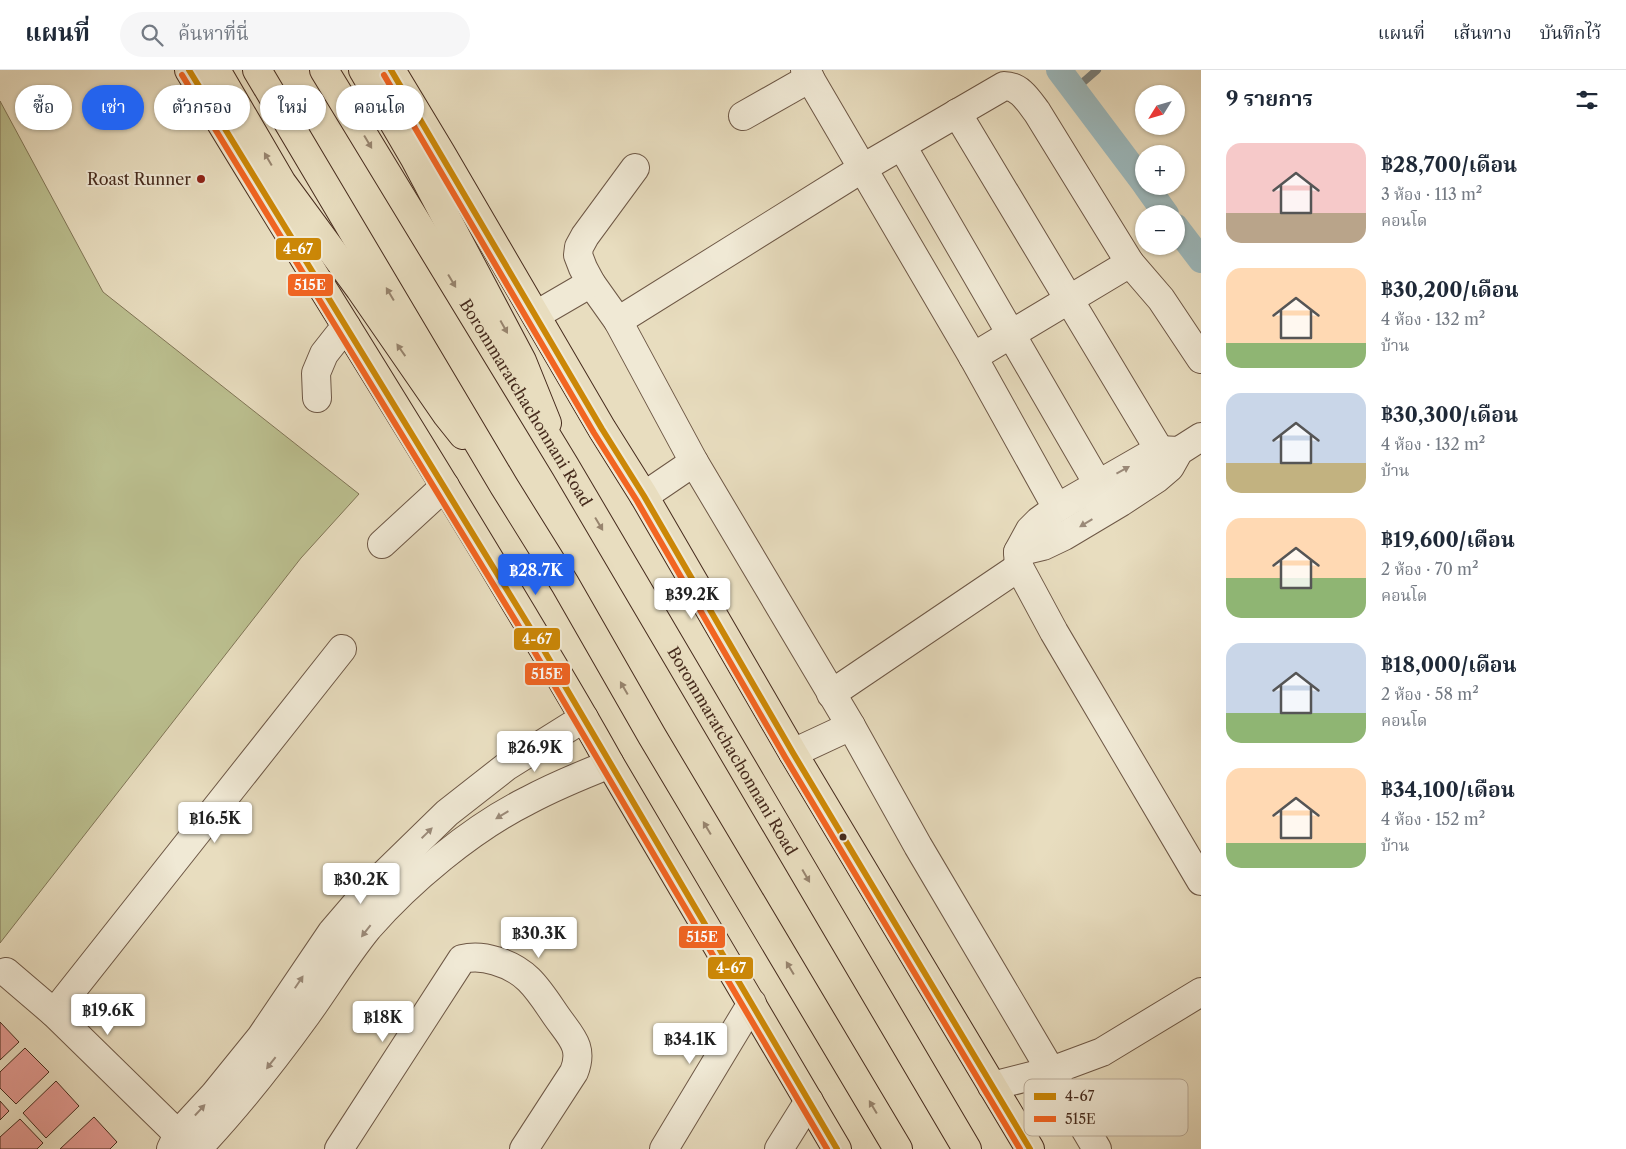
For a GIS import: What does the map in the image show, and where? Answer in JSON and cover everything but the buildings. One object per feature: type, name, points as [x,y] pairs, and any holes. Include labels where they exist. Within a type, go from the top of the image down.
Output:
[{"type":"main road","points":[[188,70],[439,474],[837,1149]]},
{"type":"main road","points":[[216,70],[396,382],[439,474]]},
{"type":"main road","points":[[257,70],[898,1149]]},
{"type":"main road","name":"Borommaratchachonnani Road","points":[[324,70],[565,466],[967,1149]]},
{"type":"main road","points":[[363,70],[415,159],[522,361],[565,466]]},
{"type":"main road","points":[[391,70],[602,429],[644,496],[793,753],[1030,1149]]},
{"type":"main road","points":[[415,159],[602,429]]},
{"type":"main road","points":[[282,183],[360,290],[447,415],[504,486]]},
{"type":"street","points":[[743,116],[808,74],[973,357],[1056,508]]},
{"type":"street","points":[[618,321],[863,168],[1004,86],[1012,86],[1021,91],[1037,112],[1130,263],[1161,299],[1201,359]]},
{"type":"street","points":[[956,113],[1068,300],[1177,451]]},
{"type":"street","points":[[902,146],[1098,484]]},
{"type":"street","points":[[635,168],[585,236],[579,247],[578,256],[591,283],[618,321],[694,462],[1056,1079]]},
{"type":"street","points":[[973,357],[1130,263]]},
{"type":"street","points":[[536,315],[591,283]]},
{"type":"street","points":[[317,398],[316,373],[321,360],[346,326]]},
{"type":"street","points":[[1177,451],[1098,484],[1056,508],[1039,520],[1030,530],[1018,560],[1054,632],[1201,881]]},
{"type":"street","points":[[831,694],[1018,560],[1064,536],[1142,488],[1177,451]]},
{"type":"street","points":[[644,496],[694,462]]},
{"type":"street","points":[[382,544],[439,474]]},
{"type":"street","points":[[54,1013],[342,649]]},
{"type":"street","points":[[185,1145],[214,1095],[261,1037],[332,932],[368,890],[447,813],[506,766],[584,718]]},
{"type":"street","points":[[793,753],[850,726]]},
{"type":"street","points":[[185,1145],[228,1116],[282,1048],[368,928],[404,891],[462,841],[498,817],[527,801],[610,764]]},
{"type":"street","points":[[506,766],[527,801]]},
{"type":"street","points":[[339,1149],[462,959],[473,956],[508,964],[524,974],[536,986],[579,1053],[574,1072],[524,1149]]},
{"type":"street","points":[[6,972],[54,1013],[185,1145]]},
{"type":"street","points":[[992,1086],[1051,1071],[1102,1052],[1201,992]]},
{"type":"street","points":[[664,1149],[752,1003]]},
{"type":"street","points":[[779,1149],[809,1101]]},
{"type":"street","points":[[1089,1136],[1097,1149]]},
{"type":"green space","points":[[0,101],[103,292],[359,494],[301,558],[0,943]]},
{"type":"waterway","points":[[1059,70],[1135,171]]},
{"type":"waterway","points":[[1074,90],[1097,70]]},
{"type":"waterway","points":[[1152,195],[1160,205]]},
{"type":"waterway","points":[[1185,239],[1201,260]]},
{"type":"transit line","name":"4-67","points":[[189,70],[542,647],[837,1149]]},
{"type":"transit line","name":"4-67","points":[[391,70],[602,429],[644,496],[793,753],[1030,1149]]},
{"type":"transit line","name":"515E","points":[[182,75],[534,651],[827,1149]]},
{"type":"transit line","name":"515E","points":[[384,75],[594,433],[637,501],[785,757],[1020,1149]]},
{"type":"place","name":"Roast Runner","points":[[201,179]]}]
